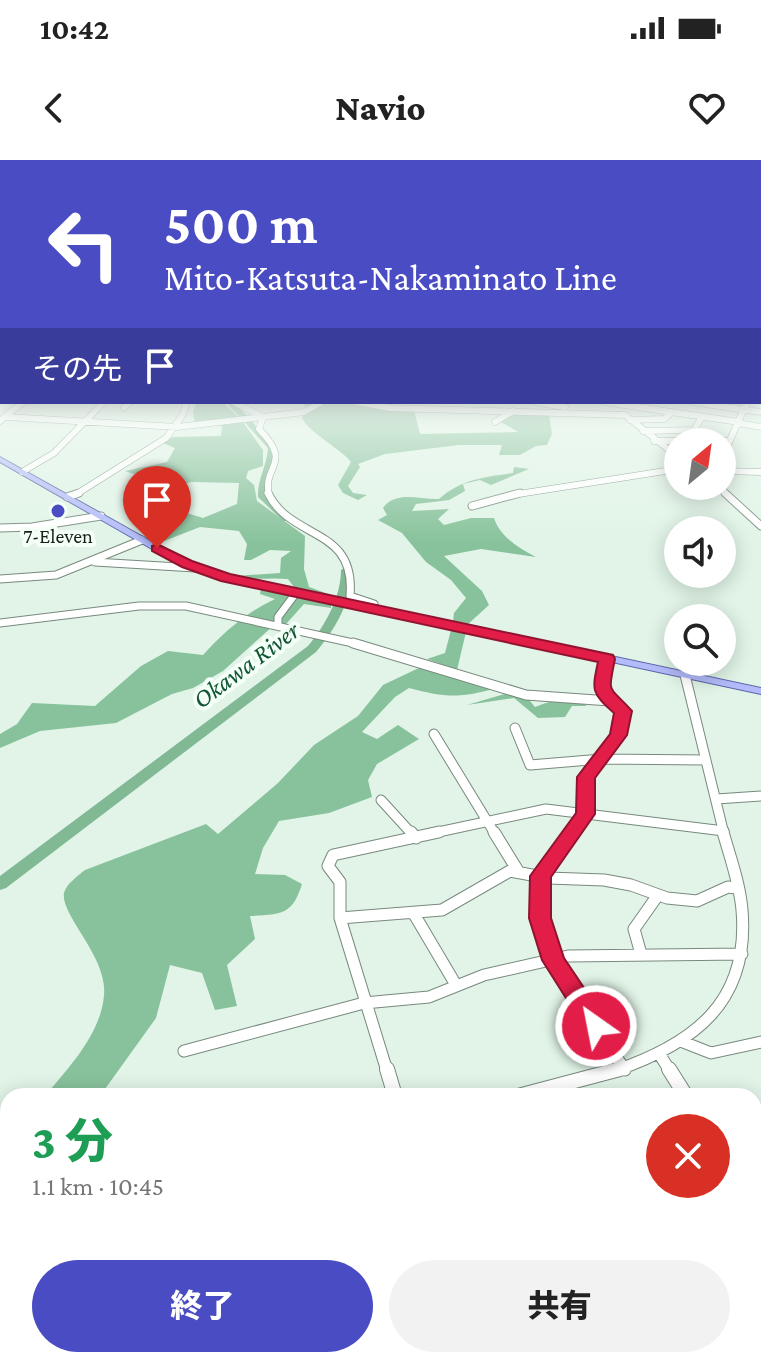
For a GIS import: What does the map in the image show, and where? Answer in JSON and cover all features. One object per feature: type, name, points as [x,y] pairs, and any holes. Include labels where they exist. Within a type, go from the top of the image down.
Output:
[{"type":"main road","points":[[0,459],[195,568],[296,593],[664,671]]},
{"type":"main road","points":[[690,676],[761,691]]},
{"type":"street","points":[[22,472],[54,453],[76,430]]},
{"type":"street","points":[[67,497],[82,492],[102,475],[120,469],[165,440],[174,430]]},
{"type":"street","points":[[260,430],[275,445],[278,458],[267,487],[271,499],[285,513],[343,552],[350,566],[350,596],[374,604],[370,609]]},
{"type":"street","points":[[643,431],[675,430]]},
{"type":"street","points":[[643,431],[664,448]]},
{"type":"street","points":[[654,441],[664,441]]},
{"type":"street","points":[[472,506],[518,493],[664,471]]},
{"type":"street","points":[[736,471],[761,472]]},
{"type":"street","points":[[733,500],[761,526]]},
{"type":"street","points":[[0,528],[32,527],[101,516]]},
{"type":"street","points":[[0,579],[56,575],[142,540]]},
{"type":"street","points":[[91,561],[195,568]]},
{"type":"street","points":[[278,625],[278,617],[296,593]]},
{"type":"street","points":[[0,623],[171,605],[278,625],[418,659],[526,695],[610,701]]},
{"type":"street","points":[[607,659],[601,687],[624,716],[618,735],[584,783],[585,814],[540,876],[540,918],[553,960],[625,1070]]},
{"type":"street","points":[[551,1088],[625,1070],[683,1042],[703,1025],[724,1000],[742,954],[744,925],[685,676]]},
{"type":"street","points":[[515,728],[530,765],[602,759],[706,760]]},
{"type":"street","points":[[434,734],[518,871]]},
{"type":"street","points":[[716,799],[761,796]]},
{"type":"street","points":[[381,800],[416,838]]},
{"type":"street","points":[[392,1088],[340,918],[340,882],[328,866],[333,855],[546,809],[724,831]]},
{"type":"street","points":[[340,918],[442,910],[500,874],[518,871],[540,876],[604,880],[658,895],[697,901],[728,887],[736,888]]},
{"type":"street","points":[[641,954],[634,929],[658,895]]},
{"type":"street","points":[[414,914],[456,985]]},
{"type":"street","points":[[184,1051],[364,1003],[429,997],[484,975],[568,956],[742,954]]},
{"type":"street","points":[[683,1042],[695,1052],[706,1055],[761,1042]]},
{"type":"street","points":[[660,1055],[681,1088]]},
{"type":"green space","points":[[222,430],[249,430],[263,450],[263,466],[248,471],[246,478],[254,485],[257,501],[305,536],[304,569],[309,587],[334,596],[297,591],[288,579],[234,576],[280,573],[281,558],[291,551],[270,550],[251,560],[244,560],[247,544],[239,531],[200,527],[159,543],[160,526],[187,513],[203,518],[237,504],[239,483],[191,482],[173,488],[125,471],[167,462],[175,448],[163,443],[173,437],[221,436]]},
{"type":"green space","points":[[313,430],[419,430],[420,434],[551,430],[552,434],[547,445],[536,446],[520,455],[499,455],[502,445],[459,445],[385,454],[358,464],[360,467],[348,486],[353,493],[367,495],[358,500],[343,493],[338,485],[351,462]]},
{"type":"green space","points":[[514,467],[529,469],[491,485],[480,480],[463,484],[483,478],[513,473]]},
{"type":"green space","points":[[463,484],[465,491],[449,500],[416,504],[412,511],[449,509],[438,519],[444,525],[471,518],[494,518],[506,537],[536,557],[481,549],[444,556],[482,591],[489,605],[467,625],[453,621],[454,613],[466,598],[451,580],[426,562],[402,533],[378,520],[387,515],[383,508],[395,499],[439,499]]},
{"type":"green space","points":[[261,589],[331,604],[331,608],[304,604],[286,624],[273,626],[223,671],[116,723],[40,731],[0,748],[0,734],[17,724],[32,703],[95,706],[141,666],[168,651],[203,655],[236,623],[275,599],[260,594]]},
{"type":"green space","points":[[451,630],[466,632],[457,670],[427,659],[445,653]]},
{"type":"green space","points":[[423,666],[497,688],[453,696],[409,688],[395,697],[362,732],[377,739],[398,725],[419,739],[377,764],[368,780],[372,797],[329,813],[279,821],[263,848],[255,874],[285,875],[302,884],[289,908],[270,915],[250,916],[255,939],[227,965],[237,1006],[215,1010],[202,973],[170,965],[156,1018],[106,1088],[52,1088],[90,1036],[102,1009],[104,995],[99,966],[65,902],[64,893],[70,883],[85,870],[206,824],[218,834],[278,783],[314,745],[358,716],[383,685]]},
{"type":"green space","points":[[508,693],[526,696],[535,707],[561,700],[587,706],[572,706],[565,717],[538,718],[514,698],[467,705]]},
{"type":"waterway","name":"Okawa River","points":[[256,430],[272,448],[263,497],[287,519]]},
{"type":"waterway","name":"Okawa River","points":[[0,884],[312,649],[336,612],[344,589],[346,570]]},
{"type":"place","name":"7-Eleven","points":[[58,511]]},
{"type":"route","points":[[157,548],[187,564],[226,578],[607,659],[601,687],[605,696],[623,711],[624,716],[613,744],[586,777],[585,814],[540,876],[540,918],[553,960],[596,1026]]}]
